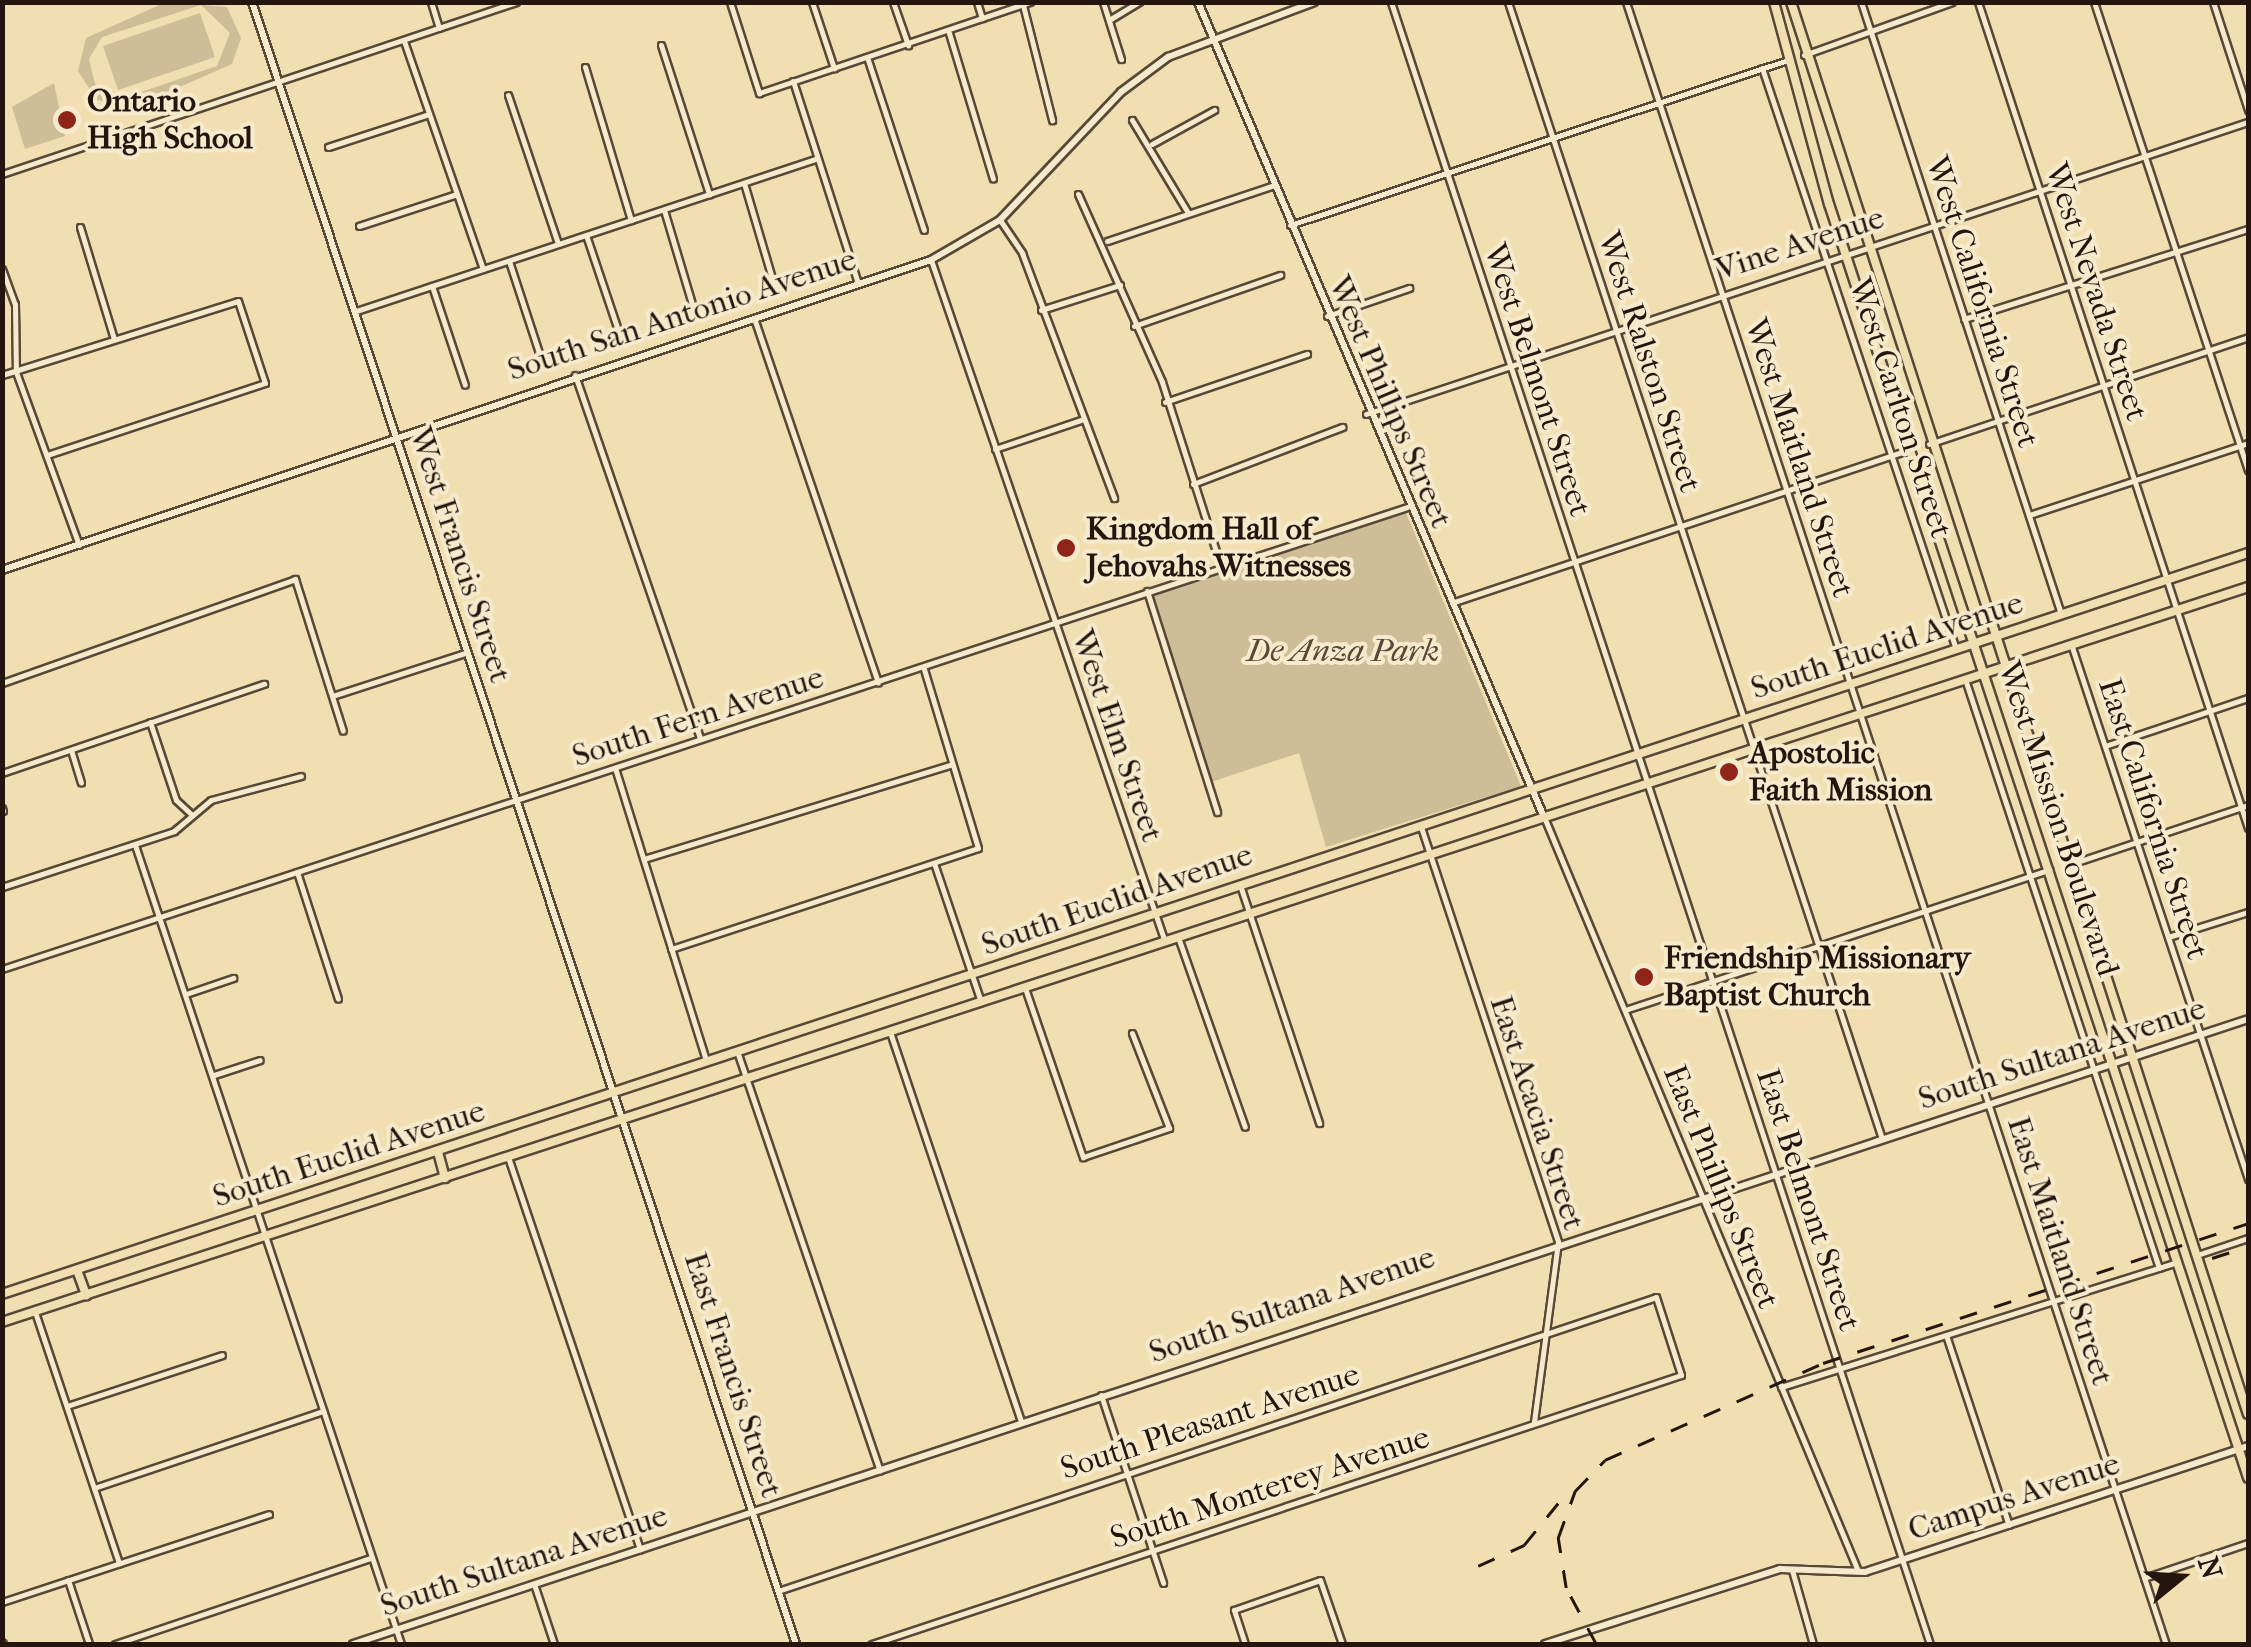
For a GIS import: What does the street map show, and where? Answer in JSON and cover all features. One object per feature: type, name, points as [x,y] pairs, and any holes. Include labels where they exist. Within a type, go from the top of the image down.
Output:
[{"type":"main road","name":"West Mission Boulevard","points":[[1774,2],[1785,60],[1846,254],[2248,1478]]},
{"type":"main road","name":"West Mission Boulevard","points":[[1791,2],[1804,55],[1997,653],[2248,1414]]},
{"type":"main road","name":"South Euclid Avenue","points":[[2,1294],[2248,553]]},
{"type":"main road","name":"South Euclid Avenue","points":[[2,1322],[2248,587]]},
{"type":"main road","points":[[438,1152],[445,1178]]},
{"type":"main road","points":[[77,1270],[86,1295]]},
{"type":"street","name":"West Francis Street","points":[[252,2],[622,1122]]},
{"type":"street","points":[[431,2],[439,28]]},
{"type":"street","points":[[2,174],[516,2]]},
{"type":"street","points":[[730,2],[760,92],[948,33],[1026,4],[1052,120]]},
{"type":"street","points":[[812,2],[834,68]]},
{"type":"street","points":[[893,2],[908,45]]},
{"type":"street","points":[[977,2],[982,18]]},
{"type":"street","points":[[1103,2],[1121,59]]},
{"type":"street","points":[[1108,20],[1138,2]]},
{"type":"street","name":"West Phillips Street","points":[[1198,2],[1366,414],[1544,817]]},
{"type":"street","name":"South San Antonio Avenue","points":[[2,570],[396,439],[574,375],[932,260],[1000,220],[1122,92],[1212,36],[1314,2]]},
{"type":"street","name":"West Belmont Street","points":[[1390,2],[1642,770]]},
{"type":"street","name":"West Ralston Street","points":[[1508,2],[1882,1140]]},
{"type":"street","name":"West Maitland Street","points":[[1626,2],[1854,700]]},
{"type":"street","name":"West California Street","points":[[1861,2],[2061,614]]},
{"type":"street","points":[[1804,55],[1952,2]]},
{"type":"street","name":"West Nevada Street","points":[[1978,2],[2245,806],[2248,828]]},
{"type":"street","points":[[2094,2],[2248,470]]},
{"type":"street","points":[[2213,2],[2248,110]]},
{"type":"street","points":[[948,33],[992,179]]},
{"type":"street","points":[[404,40],[483,269]]},
{"type":"street","points":[[660,45],[709,194]]},
{"type":"street","points":[[867,57],[924,230]]},
{"type":"street","points":[[1290,225],[1444,170],[1785,60]]},
{"type":"street","points":[[585,68],[631,220]]},
{"type":"street","name":"West Carlton Street","points":[[1762,68],[1956,649]]},
{"type":"street","points":[[793,82],[858,282]]},
{"type":"street","points":[[508,95],[558,244]]},
{"type":"street","points":[[1152,144],[1214,110]]},
{"type":"street","points":[[328,147],[429,114]]},
{"type":"street","points":[[1132,120],[1152,144],[1188,213]]},
{"type":"street","name":"Vine Avenue","points":[[1366,414],[2144,151],[2248,122]]},
{"type":"street","points":[[356,312],[816,159]]},
{"type":"street","points":[[744,182],[772,278]]},
{"type":"street","points":[[1107,242],[1274,185]]},
{"type":"street","points":[[359,226],[457,194]]},
{"type":"street","points":[[1078,194],[1107,242],[1221,567]]},
{"type":"street","points":[[664,209],[693,307]]},
{"type":"street","points":[[1000,220],[1114,498]]},
{"type":"street","points":[[80,227],[114,339]]},
{"type":"street","points":[[1964,320],[2248,229]]},
{"type":"street","points":[[586,235],[619,333]]},
{"type":"street","points":[[509,260],[539,353]]},
{"type":"street","name":"West Elm Street","points":[[932,260],[1164,942]]},
{"type":"street","points":[[2,269],[15,304],[16,372],[79,545]]},
{"type":"street","points":[[1134,326],[1280,275]]},
{"type":"street","points":[[1040,310],[1120,285]]},
{"type":"street","points":[[432,286],[464,385]]},
{"type":"street","points":[[1327,316],[1409,288]]},
{"type":"street","points":[[2,376],[238,301],[266,383],[47,455]]},
{"type":"street","points":[[754,318],[878,682]]},
{"type":"street","points":[[1930,444],[1997,418],[2248,336]]},
{"type":"street","points":[[1165,402],[1307,354]]},
{"type":"street","points":[[574,375],[700,739]]},
{"type":"street","points":[[995,449],[1081,420]]},
{"type":"street","points":[[1193,484],[1342,427]]},
{"type":"street","points":[[2029,515],[2248,443]]},
{"type":"street","points":[[1450,603],[1911,449]]},
{"type":"street","name":"South Fern Avenue","points":[[2,969],[1407,507]]},
{"type":"street","points":[[2,683],[295,580],[343,731]]},
{"type":"street","points":[[1146,590],[1217,812]]},
{"type":"street","name":"East California Street","points":[[2071,644],[2248,1179]]},
{"type":"street","points":[[334,696],[465,653]]},
{"type":"street","points":[[671,948],[978,848],[924,668]]},
{"type":"street","points":[[1964,679],[2159,1268]]},
{"type":"street","points":[[2,773],[264,684]]},
{"type":"street","points":[[2105,746],[2248,698]]},
{"type":"street","name":"East Maitland Street","points":[[1854,700],[2166,1644]]},
{"type":"street","points":[[150,722],[176,800],[192,815]]},
{"type":"street","points":[[71,750],[82,782]]},
{"type":"street","points":[[644,859],[952,764]]},
{"type":"street","points":[[615,768],[707,1064]]},
{"type":"street","name":"East Belmont Street","points":[[1642,770],[1930,1644]]},
{"type":"street","points":[[2,887],[135,845],[192,815],[211,800],[301,776]]},
{"type":"street","points":[[2068,864],[2245,806]]},
{"type":"street","name":"East Phillips Street","points":[[1544,817],[1858,1573]]},
{"type":"street","name":"East Acacia Street","points":[[1420,824],[1558,1242],[1534,1424]]},
{"type":"street","points":[[135,845],[401,1644]]},
{"type":"street","points":[[934,862],[981,1002]]},
{"type":"street","points":[[1624,1010],[2049,870]]},
{"type":"street","points":[[297,872],[338,1000]]},
{"type":"street","points":[[1240,884],[1320,1122]]},
{"type":"street","points":[[2168,937],[2248,912]]},
{"type":"street","points":[[1178,938],[1246,1127]]},
{"type":"street","points":[[186,994],[233,978]]},
{"type":"street","points":[[1025,988],[1083,1157],[1169,1128],[1132,1033]]},
{"type":"street","name":"South Sultana Avenue","points":[[353,1644],[1558,1242],[1701,1199],[2248,1019]]},
{"type":"street","points":[[890,1032],[1021,1422]]},
{"type":"street","points":[[738,1054],[880,1470]]},
{"type":"street","points":[[214,1075],[260,1060]]},
{"type":"street","name":"East Francis Street","points":[[622,1122],[796,1644]]},
{"type":"street","points":[[508,1158],[640,1549]]},
{"type":"street","points":[[2197,1255],[2248,1238]]},
{"type":"street","points":[[1779,1388],[2178,1262]]},
{"type":"street","name":"South Pleasant Avenue","points":[[778,1591],[1656,1297],[1681,1375]]},
{"type":"street","points":[[35,1312],[119,1563]]},
{"type":"street","points":[[1946,1335],[2009,1525]]},
{"type":"street","points":[[67,1406],[222,1355]]},
{"type":"street","name":"South Monterey Avenue","points":[[872,1644],[1681,1375]]},
{"type":"street","points":[[1101,1396],[1163,1583]]},
{"type":"street","points":[[94,1488],[323,1411]]},
{"type":"street","name":"Campus Avenue","points":[[1792,1567],[1858,1573],[2248,1446]]},
{"type":"street","points":[[2,1602],[269,1514]]},
{"type":"street","points":[[2144,1578],[2248,1543]]},
{"type":"street","points":[[115,1644],[370,1558]]},
{"type":"street","points":[[1545,1644],[1792,1567],[1813,1644]]},
{"type":"street","points":[[68,1580],[89,1644]]},
{"type":"street","points":[[1245,1644],[1234,1610],[1320,1580],[1342,1644]]},
{"type":"street","points":[[534,1584],[554,1644]]},
{"type":"green space","points":[[166,2],[227,7],[241,38],[232,64],[136,106],[97,100],[78,71],[86,38]],"holes":[[[201,5],[230,33],[217,66],[127,97],[95,84],[89,59],[102,37]]]},
{"type":"green space","points":[[200,13],[215,57],[118,90],[103,46]]},
{"type":"green space","points":[[54,83],[65,136],[25,149],[12,107]]},
{"type":"green space","name":"De Anza Park","points":[[1406,513],[1521,786],[1326,847],[1299,753],[1211,782],[1153,596]]},
{"type":"railway","points":[[1596,1644],[1566,1588],[1558,1538],[1575,1491],[1605,1460],[1823,1363],[2248,1223]]},
{"type":"railway","points":[[2212,1258],[2248,1246]]},
{"type":"railway","points":[[1478,1566],[1524,1545],[1559,1502]]},
{"type":"place","name":"Ontario High School","points":[[67,120]]},
{"type":"place","name":"Kingdom Hall of Jehovahs Witnesses","points":[[1066,548]]},
{"type":"place","name":"Apostolic Faith Mission","points":[[1729,772]]},
{"type":"place","name":"Friendship Missionary Baptist Church","points":[[1644,977]]}]
